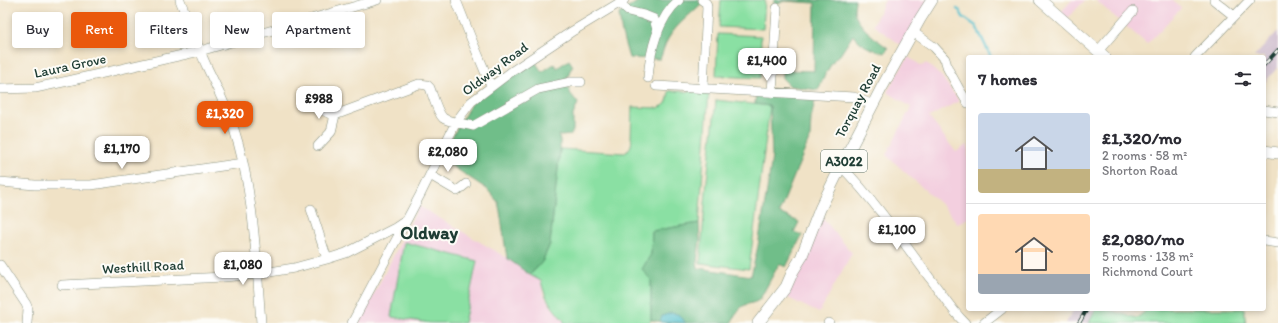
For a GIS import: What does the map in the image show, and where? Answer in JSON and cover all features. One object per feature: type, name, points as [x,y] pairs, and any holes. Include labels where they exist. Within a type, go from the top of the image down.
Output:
[{"type":"main road","name":"Torquay Road","points":[[758,323],[786,287],[801,258],[820,209],[872,105],[932,0]]},
{"type":"main road","points":[[1040,0],[1101,54]]},
{"type":"main road","points":[[1266,151],[1278,154]]},
{"type":"street","points":[[180,0],[232,125],[243,163],[252,212],[261,323]]},
{"type":"street","name":"Laura Grove","points":[[0,89],[35,88],[200,51],[377,0]]},
{"type":"street","points":[[456,0],[491,86]]},
{"type":"street","points":[[648,78],[649,64],[660,24],[671,7],[679,0]]},
{"type":"street","points":[[702,0],[706,3],[707,7],[703,88]]},
{"type":"street","points":[[1214,0],[1234,16]]},
{"type":"street","points":[[1197,55],[1250,0]]},
{"type":"street","points":[[622,2],[628,11],[654,19],[658,33]]},
{"type":"street","name":"Oldway Road","points":[[352,323],[430,175],[456,122],[471,102],[491,86],[571,32],[622,2]]},
{"type":"street","points":[[772,93],[776,8]]},
{"type":"street","points":[[1101,54],[1133,12]]},
{"type":"street","points":[[913,32],[934,47],[945,59],[948,69],[966,100]]},
{"type":"street","points":[[312,104],[328,113],[335,115],[414,86],[424,84],[428,85],[430,88],[443,118],[447,121],[473,126],[538,90],[571,82],[582,82]]},
{"type":"street","points":[[656,86],[854,97],[872,105]]},
{"type":"street","points":[[1266,110],[1278,112]]},
{"type":"street","points":[[318,146],[330,132],[335,115]]},
{"type":"street","points":[[0,182],[35,185],[91,185],[243,163]]},
{"type":"street","points":[[841,166],[860,185],[958,317],[966,323]]},
{"type":"street","points":[[430,175],[457,191],[466,184]]},
{"type":"street","points":[[311,209],[327,259]]},
{"type":"street","name":"Westhill Road","points":[[62,285],[258,274],[294,268],[346,252],[395,228],[406,220]]},
{"type":"street","points":[[1266,241],[1278,243]]},
{"type":"street","points":[[0,265],[26,304],[28,309],[27,323]]},
{"type":"street","points":[[984,323],[999,311]]},
{"type":"shaded area","points":[[885,0],[932,0],[904,47],[873,25]]},
{"type":"shaded area","points":[[1072,0],[1085,0],[1065,21],[1058,15]]},
{"type":"shaded area","points":[[1095,0],[1172,0],[1181,8],[1147,44]]},
{"type":"shaded area","points":[[1278,31],[1278,67],[1266,81],[1266,55],[1256,55]]},
{"type":"shaded area","points":[[908,57],[922,66],[926,63],[942,77],[959,101],[929,117],[956,152],[966,145],[966,219],[958,224],[943,206],[886,155],[911,107],[887,92]]},
{"type":"shaded area","points":[[419,206],[507,258],[541,281],[543,294],[564,323],[359,323]]},
{"type":"shaded area","points":[[822,217],[852,253],[819,313],[786,297],[804,262]]},
{"type":"shaded area","points":[[1073,311],[1095,311],[1089,323],[1066,323]]},
{"type":"green space","points":[[640,0],[705,0],[680,23],[672,33],[665,44],[660,59],[629,58],[622,34],[619,14]]},
{"type":"green space","points":[[721,0],[765,0],[763,29],[719,27]]},
{"type":"green space","points":[[774,0],[855,0],[854,10],[858,21],[878,41],[888,48],[885,53],[871,49],[861,43],[853,35],[840,55],[835,58],[818,90],[790,86],[782,78],[782,70],[814,71],[815,3],[785,1],[774,4]]},
{"type":"green space","points":[[718,34],[761,36],[760,78],[716,76]]},
{"type":"green space","points":[[534,60],[542,72],[554,64],[557,68],[569,60],[573,66],[569,72],[569,76],[567,76],[567,87],[578,103],[573,115],[573,131],[570,135],[558,135],[560,140],[560,149],[550,244],[542,262],[530,275],[507,258],[498,202],[487,189],[440,158],[472,102]]},
{"type":"green space","points":[[669,91],[709,92],[699,223],[652,231],[651,320],[649,323],[564,323],[547,298],[541,281],[530,275],[542,262],[550,244],[560,149],[625,153],[630,148],[632,140],[632,107],[659,108],[666,103]]},
{"type":"green space","points":[[756,94],[816,97],[811,118],[810,137],[779,213],[799,222],[794,232],[802,235],[786,267],[779,264],[760,299],[743,306],[731,323],[667,323],[651,320],[651,280],[642,269],[651,254],[652,231],[699,223],[700,240],[697,261],[698,268],[751,276],[758,246],[772,156],[770,106],[755,104]]},
{"type":"green space","points":[[716,100],[770,106],[749,269],[700,263]]},
{"type":"green space","points":[[404,242],[477,261],[464,323],[430,323],[391,317]]},
{"type":"green space","points":[[1095,311],[1113,311],[1137,318],[1146,311],[1244,311],[1246,323],[1089,323]]},
{"type":"water","points":[[671,313],[678,314],[686,323],[660,322],[662,316]]},
{"type":"waterway","points":[[957,9],[963,17],[976,26],[990,55]]},
{"type":"railway","points":[[1266,63],[1278,50]]},
{"type":"railway","points":[[1079,323],[1086,311]]},
{"type":"district","name":"Oldway","points":[[429,233]]}]
